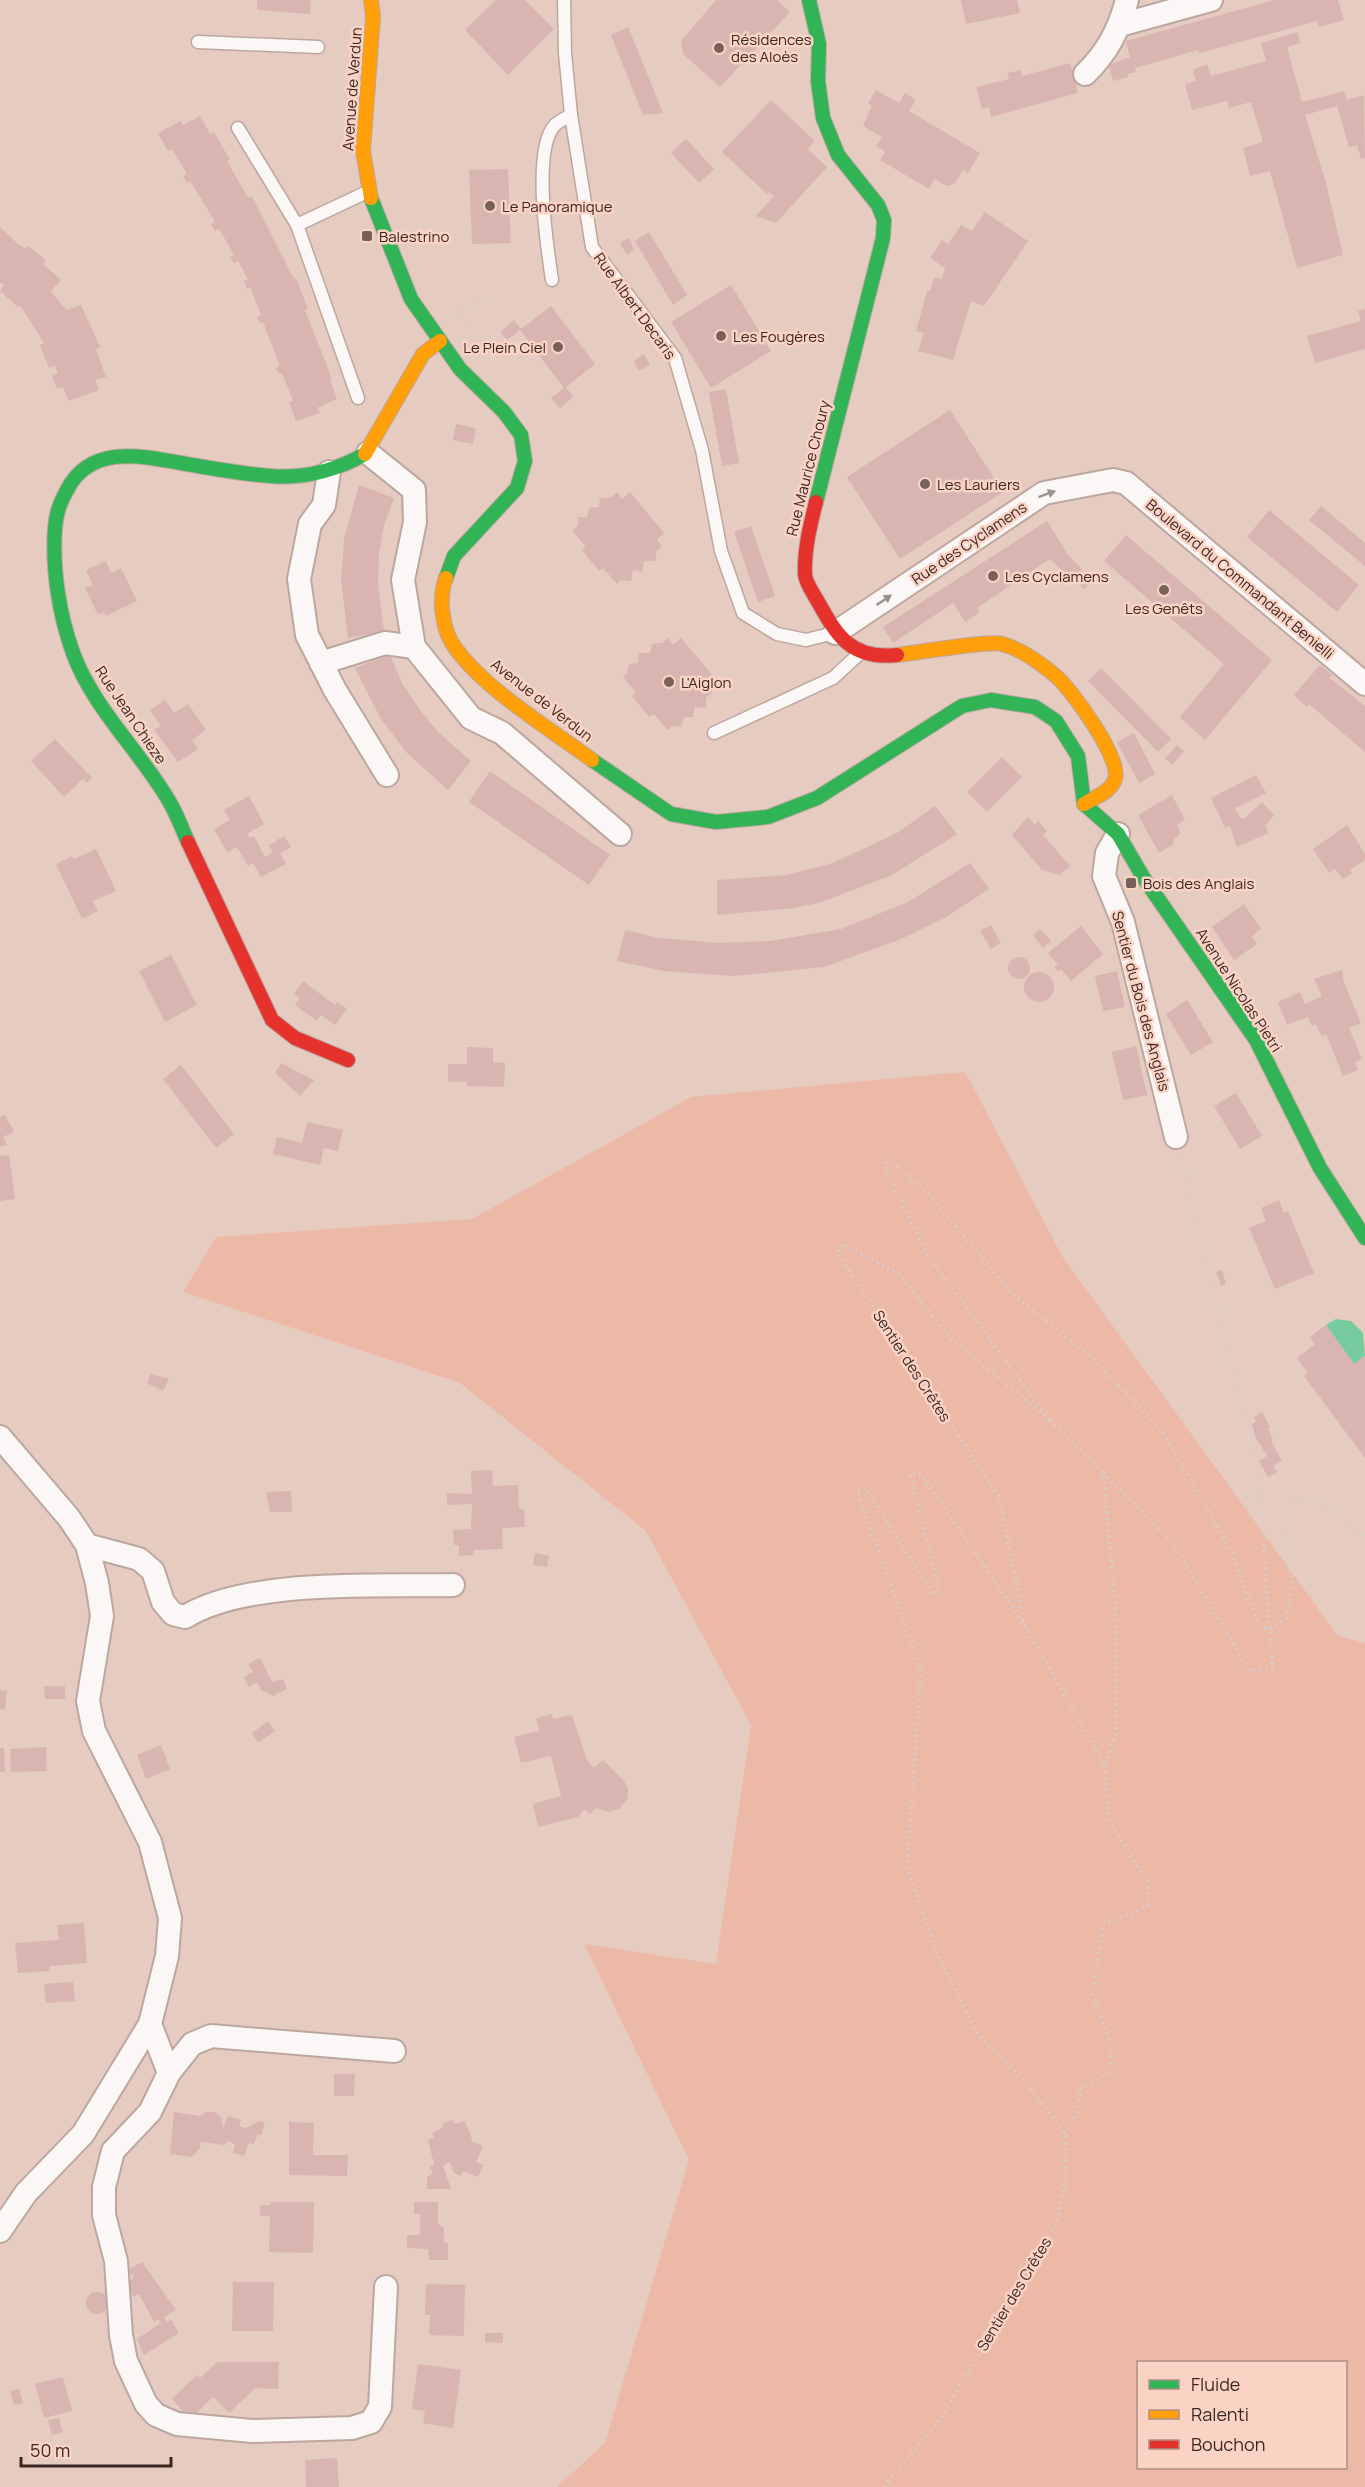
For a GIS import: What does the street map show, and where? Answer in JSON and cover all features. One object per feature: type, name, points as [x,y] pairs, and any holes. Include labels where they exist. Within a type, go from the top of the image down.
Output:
[{"type":"street","name":"Avenue de Verdun","points":[[371,0],[373,17],[363,151],[368,192],[411,299],[460,369],[504,412],[521,435],[525,460],[517,488],[454,556],[442,589],[444,621],[455,648],[489,683],[631,789],[671,814],[716,822],[768,817],[817,798],[962,706],[991,700],[1035,707],[1056,721],[1078,756],[1084,804]]},
{"type":"street","name":"Rue Maurice Choury","points":[[809,0],[819,44],[818,81],[823,118],[838,154],[878,205],[884,220],[883,238],[807,537],[805,578],[835,633],[861,652],[885,656],[1001,643],[1025,655],[1058,678],[1096,728],[1117,768],[1115,780],[1108,790],[1084,804]]},
{"type":"street","points":[[1085,74],[1100,60],[1120,25],[1127,0]]},
{"type":"street","points":[[1120,25],[1210,0]]},
{"type":"street","points":[[440,341],[423,354],[368,453],[414,489],[415,522],[403,580],[414,647],[471,718],[502,733],[620,834]]},
{"type":"street","name":"Rue Jean Chieze","points":[[348,1060],[295,1038],[272,1020],[169,801],[90,687],[73,653],[57,590],[53,551],[56,513],[73,478],[87,464],[117,456],[151,456],[196,466],[272,476],[329,472],[368,453]]},
{"type":"street","points":[[329,472],[324,505],[310,524],[299,579],[306,635],[387,775]]},
{"type":"street","name":"Rue des Cyclamens","points":[[835,633],[1044,493],[1113,480]]},
{"type":"street","name":"Boulevard du Commandant Benielli","points":[[1113,480],[1126,483],[1365,684]]},
{"type":"street","points":[[321,663],[385,643],[414,647]]},
{"type":"street","name":"Avenue Nicolas Pietri","points":[[1084,804],[1118,834],[1143,877],[1256,1040],[1320,1168],[1365,1238]]},
{"type":"street","name":"Sentier du Bois des Anglais","points":[[1118,834],[1107,853],[1104,876],[1123,922],[1176,1137]]},
{"type":"street","points":[[0,1437],[69,1518],[87,1545],[98,1582],[102,1616],[88,1701],[94,1731],[150,1842],[170,1918],[167,1956],[150,2024],[83,2134],[26,2193],[0,2231]]},
{"type":"street","points":[[87,1545],[139,1559],[153,1571],[163,1602],[173,1614],[185,1617],[201,1607],[240,1596],[291,1589],[453,1585]]},
{"type":"street","points":[[150,2024],[168,2073]]},
{"type":"street","points":[[386,2287],[380,2407],[370,2422],[352,2428],[252,2431],[177,2424],[156,2415],[146,2404],[126,2361],[121,2335],[116,2261],[104,2215],[104,2187],[113,2151],[150,2112],[168,2073],[192,2044],[211,2036],[394,2051]]},
{"type":"lane","name":"Rue Albert Decaris","points":[[564,0],[565,52],[571,116],[592,247],[675,358],[702,450],[721,551],[743,613],[777,634],[806,640],[835,633]]},
{"type":"lane","points":[[198,42],[318,47]]},
{"type":"lane","points":[[552,280],[546,239],[542,158],[554,126],[571,116]]},
{"type":"lane","points":[[238,128],[297,225],[358,398]]},
{"type":"lane","points":[[297,225],[368,192]]},
{"type":"lane","points":[[714,733],[832,678],[861,652]]},
{"type":"path","points":[[460,369],[478,343],[456,306],[492,299]]},
{"type":"path","points":[[1176,1137],[1214,1298],[1260,1471],[1273,1668],[1250,1671],[1172,1542],[1049,1419],[928,1256],[886,1168],[887,1158],[929,1195],[1016,1297],[1088,1354],[1163,1432],[1230,1549],[1259,1626],[1269,1630]]},
{"type":"path","name":"Sentier des Crêtes","points":[[1025,1626],[999,1497],[837,1252],[842,1244],[898,1274],[951,1339],[1049,1419]]},
{"type":"path","points":[[1103,1473],[1115,1600],[1116,1733],[1105,1765],[1109,1819],[1148,1884],[1148,1906],[1104,1924],[1092,1994],[1112,2045],[1109,2072],[1081,2089],[1076,2113],[1066,2135],[1023,2079],[978,2035],[937,1953],[907,1868],[921,1670],[856,1491],[865,1487],[933,1595],[938,1584],[910,1474],[922,1475],[1025,1626],[1105,1765]]},
{"type":"path","points":[[1269,1630],[1286,1618],[1292,1582],[1284,1537],[1290,1496],[1302,1497],[1320,1505],[1348,1521],[1365,1538]]},
{"type":"path","name":"Sentier des Crêtes","points":[[885,2487],[891,2476],[938,2423],[1056,2226],[1065,2182],[1066,2135]]},
{"type":"shaded area","points":[[963,1072],[968,1077],[1062,1256],[1338,1636],[1365,1643],[1365,2487],[557,2487],[605,2443],[689,2160],[584,1944],[716,1964],[751,1725],[646,1531],[460,1383],[183,1292],[216,1237],[472,1219],[691,1097]]},
{"type":"shaded area","points":[[1336,1319],[1351,1321],[1363,1333],[1365,1356],[1354,1364],[1326,1325]]},
{"type":"building","points":[[257,0],[311,0],[310,14],[257,10]]},
{"type":"building","points":[[496,0],[525,0],[554,29],[508,75],[465,30]]},
{"type":"building","name":"Résidences des Aloès","points":[[716,0],[777,0],[790,12],[720,87],[683,54],[681,41]]},
{"type":"building","points":[[961,0],[1017,0],[1020,13],[966,24]]},
{"type":"building","points":[[1275,0],[1338,0],[1344,20],[1319,27],[1317,21],[1199,53],[1198,50],[1135,68],[1136,72],[1127,74],[1128,77],[1113,81],[1109,65],[1130,57],[1126,41]]},
{"type":"building","points":[[628,27],[663,113],[643,115],[611,35]]},
{"type":"building","points":[[1298,32],[1300,43],[1287,47],[1302,102],[1344,91],[1347,100],[1364,95],[1365,158],[1361,159],[1357,145],[1349,147],[1337,106],[1305,115],[1326,183],[1343,255],[1297,268],[1270,171],[1250,176],[1243,148],[1263,142],[1251,102],[1229,108],[1227,101],[1192,110],[1185,84],[1196,81],[1193,70],[1207,64],[1211,76],[1266,61],[1261,43]]},
{"type":"building","points":[[1070,63],[1078,93],[991,117],[989,107],[982,109],[976,87],[1009,79],[1008,73],[1021,70],[1022,76]]},
{"type":"building","points":[[876,90],[899,103],[905,93],[916,100],[909,111],[980,153],[968,173],[963,170],[954,184],[947,186],[934,179],[929,189],[880,160],[885,152],[876,146],[882,137],[863,126],[872,106],[868,103]]},
{"type":"building","points":[[771,100],[815,141],[808,149],[827,167],[776,223],[756,216],[774,196],[769,192],[767,194],[722,152]]},
{"type":"building","points":[[200,116],[210,134],[214,132],[248,198],[252,196],[294,279],[296,278],[337,399],[317,408],[320,413],[296,421],[289,402],[293,401],[282,373],[279,374],[276,368],[280,366],[263,322],[260,323],[257,317],[261,315],[250,287],[247,289],[244,281],[248,280],[238,261],[234,263],[230,257],[234,255],[219,229],[215,231],[211,224],[215,222],[202,200],[190,181],[187,183],[183,176],[187,174],[172,149],[168,151],[158,133],[181,121],[183,125]]},
{"type":"building","points":[[686,139],[714,169],[699,183],[671,153]]},
{"type":"building","name":"Le Panoramique","points":[[508,169],[511,243],[472,244],[469,170]]},
{"type":"building","points":[[985,212],[1028,241],[984,306],[971,301],[953,360],[918,351],[924,333],[916,331],[927,291],[930,291],[934,278],[942,279],[945,268],[930,258],[942,240],[948,244],[961,225],[972,231]]},
{"type":"building","points":[[0,227],[17,243],[26,249],[28,246],[46,260],[43,264],[61,280],[51,291],[66,310],[81,305],[100,347],[96,350],[106,377],[95,380],[99,390],[69,401],[63,387],[57,389],[52,376],[58,373],[55,366],[49,368],[40,345],[44,343],[20,305],[18,307],[0,291],[4,285],[0,282]]},
{"type":"building","points":[[649,232],[687,295],[673,305],[635,241]]},
{"type":"building","points":[[629,238],[634,250],[627,255],[620,243]]},
{"type":"building","name":"Les Fougères","points":[[731,285],[771,351],[711,388],[671,322]]},
{"type":"building","name":"Le Plein Ciel","points":[[551,306],[595,364],[566,387],[573,397],[560,408],[551,398],[564,388],[520,330],[507,340],[500,332],[514,320],[521,329]]},
{"type":"building","points":[[1365,309],[1365,349],[1315,363],[1307,336],[1361,321],[1358,311]]},
{"type":"building","points":[[644,354],[650,365],[639,371],[634,361]]},
{"type":"building","points":[[726,389],[739,463],[722,466],[709,392]]},
{"type":"building","name":"Les Lauriers","points":[[950,410],[1003,492],[900,559],[847,477]]},
{"type":"building","points":[[456,424],[476,428],[473,444],[453,440]]},
{"type":"building","points":[[359,485],[394,498],[384,525],[379,555],[378,584],[384,631],[348,638],[341,580],[344,539]]},
{"type":"building","points":[[617,492],[622,499],[630,492],[664,533],[657,539],[662,546],[657,551],[655,561],[644,561],[642,572],[633,570],[631,581],[621,580],[617,584],[603,568],[599,571],[582,550],[586,547],[572,530],[578,526],[578,517],[587,517],[589,508],[599,507],[600,498],[610,498]]},
{"type":"building","points":[[1321,506],[1365,543],[1365,566],[1309,520]]},
{"type":"building","points":[[1269,510],[1359,585],[1337,612],[1247,537]]},
{"type":"building","name":"Les Cyclamens","points":[[1047,521],[1068,555],[1082,569],[1072,580],[1050,559],[977,608],[980,612],[965,622],[953,603],[893,643],[883,627]]},
{"type":"building","points":[[751,526],[775,596],[758,602],[734,532]]},
{"type":"building","points":[[1126,535],[1272,660],[1205,740],[1180,717],[1224,664],[1104,561]]},
{"type":"building","points":[[106,561],[111,573],[121,568],[137,601],[106,616],[104,612],[98,615],[85,588],[93,585],[86,570]]},
{"type":"building","points":[[1082,571],[1091,581],[1084,589],[1074,580]]},
{"type":"building","name":"L'Aiglon","points":[[668,638],[673,645],[681,638],[715,678],[708,685],[713,692],[706,698],[706,708],[695,707],[693,717],[684,717],[681,727],[672,726],[667,730],[654,714],[649,717],[632,696],[636,693],[623,677],[627,673],[629,664],[638,663],[639,653],[650,653],[652,644],[662,643]]},
{"type":"building","points":[[390,655],[403,685],[420,710],[438,732],[471,761],[448,790],[406,752],[381,719],[355,668]]},
{"type":"building","points":[[1320,665],[1332,675],[1330,678],[1365,706],[1365,752],[1309,704],[1307,707],[1294,695]]},
{"type":"building","points":[[1101,668],[1171,739],[1158,752],[1088,681]]},
{"type":"building","points":[[165,700],[174,713],[188,704],[206,730],[192,740],[198,749],[178,762],[154,730],[161,726],[150,710]]},
{"type":"building","points":[[1134,733],[1155,774],[1139,783],[1117,742]]},
{"type":"building","points":[[55,739],[92,778],[87,783],[83,779],[64,797],[31,761]]},
{"type":"building","points":[[1177,745],[1184,751],[1172,765],[1165,758]]},
{"type":"building","points":[[1002,757],[1022,777],[987,812],[967,792]]},
{"type":"building","points":[[490,771],[610,855],[589,885],[469,802]]},
{"type":"building","points":[[1256,775],[1266,793],[1235,808],[1240,818],[1245,818],[1262,802],[1274,815],[1265,826],[1268,833],[1237,847],[1230,826],[1225,828],[1211,798]]},
{"type":"building","points":[[1172,795],[1185,820],[1177,825],[1180,833],[1173,841],[1174,844],[1159,853],[1138,815]]},
{"type":"building","points":[[249,796],[264,824],[247,834],[250,838],[254,836],[265,857],[273,853],[269,845],[284,836],[291,847],[280,853],[286,864],[261,877],[253,863],[248,866],[237,847],[227,852],[214,829],[230,820],[224,810]]},
{"type":"building","points":[[935,806],[957,834],[892,875],[819,903],[794,908],[717,915],[717,880],[787,875],[833,863],[897,833]]},
{"type":"building","points":[[1028,817],[1035,825],[1038,821],[1047,831],[1043,835],[1070,866],[1059,875],[1042,870],[1012,835]]},
{"type":"building","points":[[1347,825],[1365,854],[1365,860],[1350,870],[1352,873],[1343,879],[1335,869],[1329,873],[1313,849]]},
{"type":"building","points":[[96,849],[116,891],[93,901],[98,911],[82,919],[56,864],[72,856],[74,859]]},
{"type":"building","points":[[970,863],[989,889],[946,917],[899,940],[824,967],[734,976],[664,971],[617,961],[625,930],[659,938],[718,943],[770,941],[841,929],[908,902]]},
{"type":"building","points":[[1244,904],[1261,929],[1252,936],[1257,944],[1234,960],[1212,927]]},
{"type":"building","points":[[991,925],[1001,943],[991,949],[980,931]]},
{"type":"building","points":[[1081,926],[1103,954],[1071,981],[1061,969],[1058,971],[1054,967],[1058,965],[1048,953]]},
{"type":"building","points":[[1040,929],[1051,941],[1043,948],[1033,935]]},
{"type":"building","points":[[171,955],[197,1005],[165,1022],[139,971]]},
{"type":"building","points":[[1019,957],[1027,960],[1030,968],[1027,976],[1019,979],[1011,976],[1008,968],[1011,960]]},
{"type":"building","points":[[1342,970],[1344,983],[1361,1023],[1349,1028],[1362,1059],[1355,1062],[1358,1070],[1343,1076],[1326,1034],[1322,1036],[1316,1024],[1312,1026],[1308,1017],[1287,1025],[1278,1002],[1300,992],[1305,1004],[1322,996],[1314,979]]},
{"type":"building","points":[[1117,971],[1125,1007],[1103,1011],[1095,976]]},
{"type":"building","points":[[1039,972],[1050,976],[1054,987],[1050,998],[1039,1002],[1028,998],[1024,987],[1028,976]]},
{"type":"building","points":[[303,981],[335,1005],[337,1002],[347,1009],[335,1025],[321,1015],[317,1021],[295,1005],[300,998],[294,994]]},
{"type":"building","points":[[1187,1000],[1213,1042],[1191,1055],[1166,1014]]},
{"type":"building","points":[[1136,1046],[1147,1095],[1123,1100],[1112,1052]]},
{"type":"building","points":[[467,1047],[493,1048],[493,1062],[505,1063],[504,1087],[467,1086],[467,1082],[448,1082],[448,1064],[467,1064]]},
{"type":"building","points":[[281,1063],[314,1080],[300,1096],[275,1073]]},
{"type":"building","points":[[181,1065],[234,1134],[216,1148],[163,1079]]},
{"type":"building","points":[[1236,1093],[1262,1136],[1240,1149],[1214,1106]]},
{"type":"building","points":[[5,1115],[14,1132],[3,1137],[7,1145],[0,1147],[0,1117]]},
{"type":"building","points":[[307,1122],[343,1130],[338,1151],[324,1148],[320,1165],[273,1154],[277,1137],[302,1143]]},
{"type":"building","points":[[9,1155],[15,1199],[0,1201],[0,1156]]},
{"type":"building","points":[[1279,1200],[1284,1213],[1288,1211],[1314,1273],[1275,1289],[1249,1228],[1266,1221],[1261,1208]]},
{"type":"building","points":[[1222,1270],[1226,1284],[1221,1286],[1216,1272]]},
{"type":"building","points":[[1326,1325],[1354,1364],[1365,1356],[1365,1458],[1304,1376],[1308,1373],[1297,1358],[1315,1344],[1310,1337]]},
{"type":"building","points":[[151,1374],[169,1379],[163,1391],[147,1383]]},
{"type":"building","points":[[1262,1412],[1270,1427],[1268,1429],[1273,1440],[1271,1441],[1282,1461],[1273,1466],[1277,1472],[1268,1477],[1259,1461],[1267,1456],[1255,1436],[1252,1424],[1256,1422],[1254,1417]]},
{"type":"building","points":[[492,1470],[493,1486],[518,1485],[519,1509],[524,1509],[525,1527],[502,1528],[503,1549],[474,1550],[474,1555],[459,1556],[459,1545],[454,1545],[453,1530],[471,1529],[472,1504],[447,1505],[447,1493],[472,1494],[471,1471]]},
{"type":"building","points":[[291,1491],[292,1512],[270,1512],[266,1492]]},
{"type":"building","points":[[535,1553],[549,1556],[547,1567],[533,1565]]},
{"type":"building","points":[[260,1658],[272,1682],[283,1679],[287,1689],[273,1696],[261,1690],[257,1682],[249,1687],[244,1677],[253,1672],[248,1664]]},
{"type":"building","points":[[44,1686],[65,1686],[65,1699],[45,1699]]},
{"type":"building","points":[[0,1690],[7,1691],[5,1710],[0,1709]]},
{"type":"building","points":[[552,1714],[553,1719],[572,1715],[587,1760],[594,1768],[603,1760],[624,1781],[628,1789],[627,1799],[619,1809],[609,1812],[596,1808],[590,1814],[584,1809],[578,1817],[538,1827],[533,1804],[561,1796],[551,1756],[521,1763],[514,1737],[539,1731],[536,1718]]},
{"type":"building","points":[[268,1721],[275,1731],[258,1743],[252,1733]]},
{"type":"building","points":[[161,1745],[170,1769],[146,1779],[137,1755]]},
{"type":"building","points":[[46,1747],[47,1771],[11,1772],[10,1749]]},
{"type":"building","points":[[0,1748],[4,1748],[5,1772],[0,1772]]},
{"type":"building","points":[[84,1923],[87,1963],[50,1966],[50,1971],[18,1973],[15,1943],[59,1940],[57,1925]]},
{"type":"building","points":[[73,1982],[75,2001],[46,2003],[44,1984]]},
{"type":"building","points":[[334,2074],[355,2074],[354,2096],[334,2096]]},
{"type":"building","points":[[174,2112],[200,2116],[206,2112],[214,2112],[221,2117],[223,2128],[228,2116],[241,2120],[239,2126],[245,2128],[260,2121],[265,2123],[261,2136],[258,2134],[254,2144],[249,2143],[244,2156],[233,2153],[235,2144],[227,2141],[225,2145],[201,2142],[200,2148],[192,2157],[170,2154]]},
{"type":"building","points":[[452,2120],[455,2124],[465,2121],[473,2142],[483,2146],[476,2162],[483,2165],[478,2177],[463,2171],[461,2176],[454,2173],[450,2162],[443,2166],[451,2189],[427,2189],[427,2177],[433,2173],[430,2167],[434,2164],[428,2140],[434,2137],[432,2133],[444,2127],[442,2124]]},
{"type":"building","points":[[289,2122],[314,2123],[313,2155],[348,2155],[347,2176],[289,2175]]},
{"type":"building","points":[[270,2202],[314,2202],[313,2253],[269,2252],[270,2216],[260,2216],[260,2205],[270,2205]]},
{"type":"building","points":[[414,2202],[438,2202],[438,2224],[444,2228],[444,2242],[448,2243],[448,2260],[429,2260],[428,2249],[407,2248],[407,2235],[420,2235],[420,2214],[414,2214]]},
{"type":"building","points":[[142,2262],[176,2310],[164,2317],[167,2322],[171,2320],[179,2333],[144,2355],[137,2339],[161,2323],[158,2319],[154,2322],[139,2294],[134,2297],[126,2283],[134,2278],[128,2270]]},
{"type":"building","points":[[233,2282],[274,2282],[273,2331],[232,2331]]},
{"type":"building","points":[[426,2284],[465,2285],[464,2336],[429,2335],[430,2315],[425,2315]]},
{"type":"building","points":[[97,2292],[105,2295],[108,2303],[105,2311],[97,2314],[89,2311],[86,2303],[89,2295]]},
{"type":"building","points":[[485,2333],[503,2333],[503,2343],[485,2342]]},
{"type":"building","points":[[217,2362],[279,2362],[278,2389],[255,2388],[229,2413],[213,2397],[190,2419],[172,2399],[197,2375],[200,2378]]},
{"type":"building","points":[[418,2364],[461,2370],[453,2428],[423,2423],[425,2411],[412,2409]]},
{"type":"building","points":[[63,2377],[72,2411],[44,2418],[35,2384]]},
{"type":"building","points":[[19,2389],[23,2403],[14,2405],[10,2391]]},
{"type":"building","points":[[59,2418],[63,2432],[52,2435],[48,2420]]},
{"type":"building","points":[[337,2458],[339,2487],[306,2487],[305,2460]]},
{"type":"traffic: fast","points":[[809,0],[819,44],[818,81],[823,118],[838,155],[878,205],[884,220],[883,238],[816,502]]},
{"type":"traffic: fast","points":[[371,198],[411,299],[460,369],[504,412],[521,435],[525,461],[517,488],[454,556],[446,578]]},
{"type":"traffic: fast","points":[[188,842],[169,801],[92,692],[73,653],[60,607],[56,575],[55,528],[62,499],[78,474],[92,464],[108,458],[144,457],[234,472],[283,477],[308,475],[331,469],[365,454]]},
{"type":"traffic: fast","points":[[592,760],[671,814],[716,822],[768,817],[817,798],[962,706],[991,700],[1035,707],[1056,721],[1078,756],[1084,804]]},
{"type":"traffic: fast","points":[[1084,804],[1118,834],[1143,877],[1256,1040],[1320,1168],[1365,1238]]},
{"type":"traffic: slow","points":[[371,0],[373,17],[363,151],[371,198]]},
{"type":"traffic: slow","points":[[365,454],[423,354],[440,341]]},
{"type":"traffic: slow","points":[[446,578],[442,595],[443,615],[447,633],[456,649],[501,694],[592,760]]},
{"type":"traffic: slow","points":[[897,655],[995,643],[1024,653],[1051,672],[1074,696],[1095,726],[1115,769],[1113,784],[1102,794],[1084,804]]},
{"type":"traffic: jam","points":[[816,502],[805,556],[805,575],[810,588],[831,624],[847,643],[868,654],[897,655]]},
{"type":"traffic: jam","points":[[188,842],[272,1020],[295,1038],[348,1060]]},
{"type":"place","name":"Résidences des Aloès","points":[[719,48]]},
{"type":"place","name":"Le Panoramique","points":[[490,206]]},
{"type":"place","name":"Balestrino","points":[[367,236]]},
{"type":"place","name":"Les Fougères","points":[[721,336]]},
{"type":"place","name":"Le Plein Ciel","points":[[558,347]]},
{"type":"place","name":"Les Lauriers","points":[[925,484]]},
{"type":"place","name":"Les Cyclamens","points":[[993,576]]},
{"type":"place","name":"Les Genêts","points":[[1164,590]]},
{"type":"place","name":"L'Aiglon","points":[[669,682]]},
{"type":"place","name":"Bois des Anglais","points":[[1131,883]]}]
